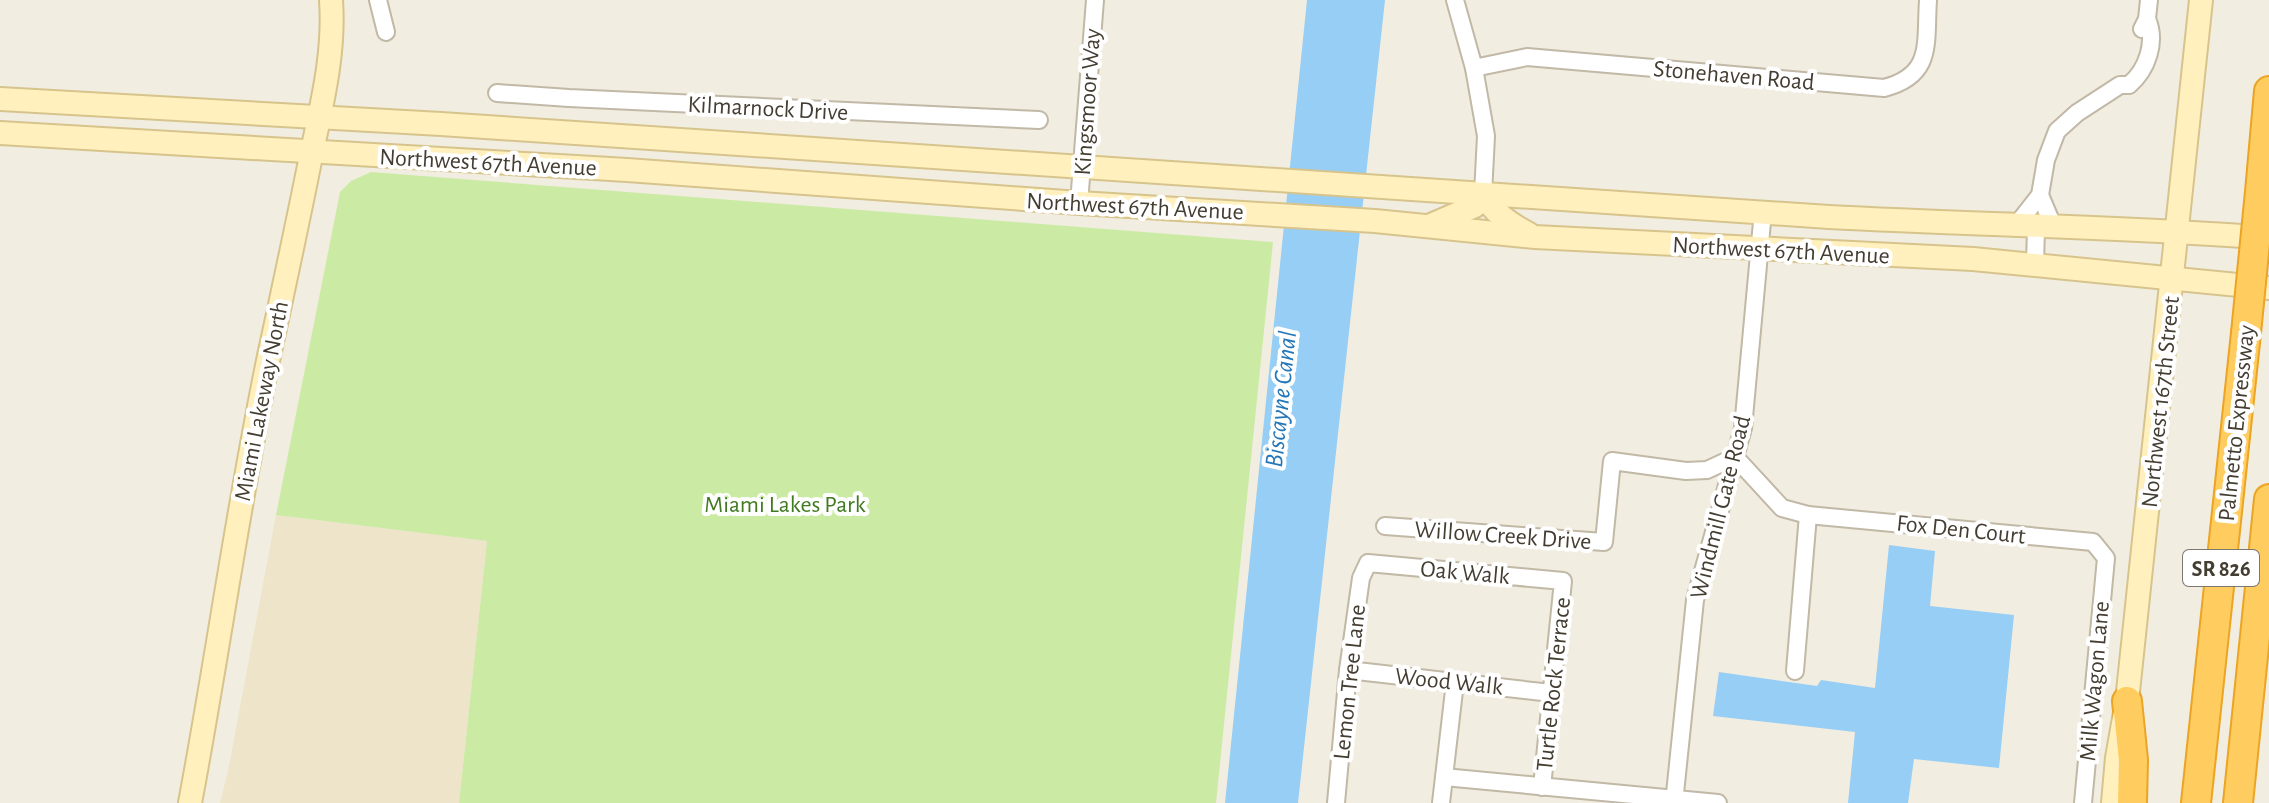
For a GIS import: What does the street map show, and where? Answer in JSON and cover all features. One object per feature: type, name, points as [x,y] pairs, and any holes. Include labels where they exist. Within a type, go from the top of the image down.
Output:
[{"type":"highway","name":"Palmetto Expressway","points":[[2196,803],[2269,91]]},
{"type":"highway","name":"Palmetto Expressway","points":[[2238,803],[2269,499]]},
{"type":"highway","points":[[2127,701],[2133,760],[2132,803]]},
{"type":"main road","name":"Miami Lakeway North","points":[[190,803],[213,682],[228,573],[326,89],[333,31],[331,0]]},
{"type":"main road","name":"Northwest 167th Street","points":[[2113,803],[2127,701],[2201,0]]},
{"type":"main road","name":"Northwest 67th Avenue","points":[[0,99],[700,141],[1483,194],[2269,238]]},
{"type":"main road","name":"Northwest 67th Avenue","points":[[0,133],[698,175],[1375,221],[1535,237],[2035,264],[2269,288]]},
{"type":"main road","points":[[698,175],[700,141]]},
{"type":"main road","points":[[1426,226],[1475,206],[1483,194],[1491,208],[1535,237]]},
{"type":"street","points":[[378,0],[386,32]]},
{"type":"street","name":"Kingsmoor Way","points":[[1079,203],[1095,0]]},
{"type":"street","points":[[1455,0],[1474,68],[1486,136],[1483,194]]},
{"type":"street","name":"Stonehaven Road","points":[[1474,68],[1527,57],[1884,88],[1901,84],[1915,74],[1924,56],[1928,0]]},
{"type":"street","points":[[2035,264],[2035,227],[2040,195],[2046,160],[2057,131],[2077,113],[2120,85],[2137,62],[2149,0]]},
{"type":"street","name":"Kilmarnock Drive","points":[[497,93],[1039,120]]},
{"type":"street","points":[[2035,227],[2040,195]]},
{"type":"street","name":"Windmill Gate Road","points":[[1674,801],[1695,600],[1743,428],[1763,211]]},
{"type":"street","name":"Fox Den Court","points":[[1735,457],[1782,508],[1808,515],[2093,542],[2106,558]]},
{"type":"street","name":"Willow Creek Drive","points":[[1385,526],[1604,542],[1612,461],[1686,471],[1707,470],[1735,457]]},
{"type":"street","points":[[1795,671],[1808,515]]},
{"type":"street","name":"Milk Wagon Lane","points":[[2083,803],[2106,558]]},
{"type":"street","name":"Oak Walk","points":[[1368,563],[1563,581]]},
{"type":"street","name":"Lemon Tree Lane","points":[[1336,803],[1348,670],[1361,578],[1368,563]]},
{"type":"street","name":"Turtle Rock Terrace","points":[[1542,787],[1563,581]]},
{"type":"street","name":"Wood Walk","points":[[1348,670],[1551,693]]},
{"type":"street","points":[[1441,803],[1455,682]]},
{"type":"street","points":[[1444,777],[1718,803]]},
{"type":"shaded area","points":[[276,515],[487,541],[459,803],[220,803]]},
{"type":"green space","name":"Miami Lakes Park","points":[[371,172],[1273,242],[1216,803],[459,803],[487,541],[276,515],[340,192],[351,181]]},
{"type":"water","name":"Biscayne Canal","points":[[1307,0],[1385,0],[1298,803],[1225,803]]},
{"type":"water","points":[[1889,545],[1935,551],[1930,606],[2014,615],[1999,768],[1914,759],[1908,803],[1848,803],[1855,732],[1713,716],[1719,672],[1817,686],[1821,680],[1875,688]]}]
